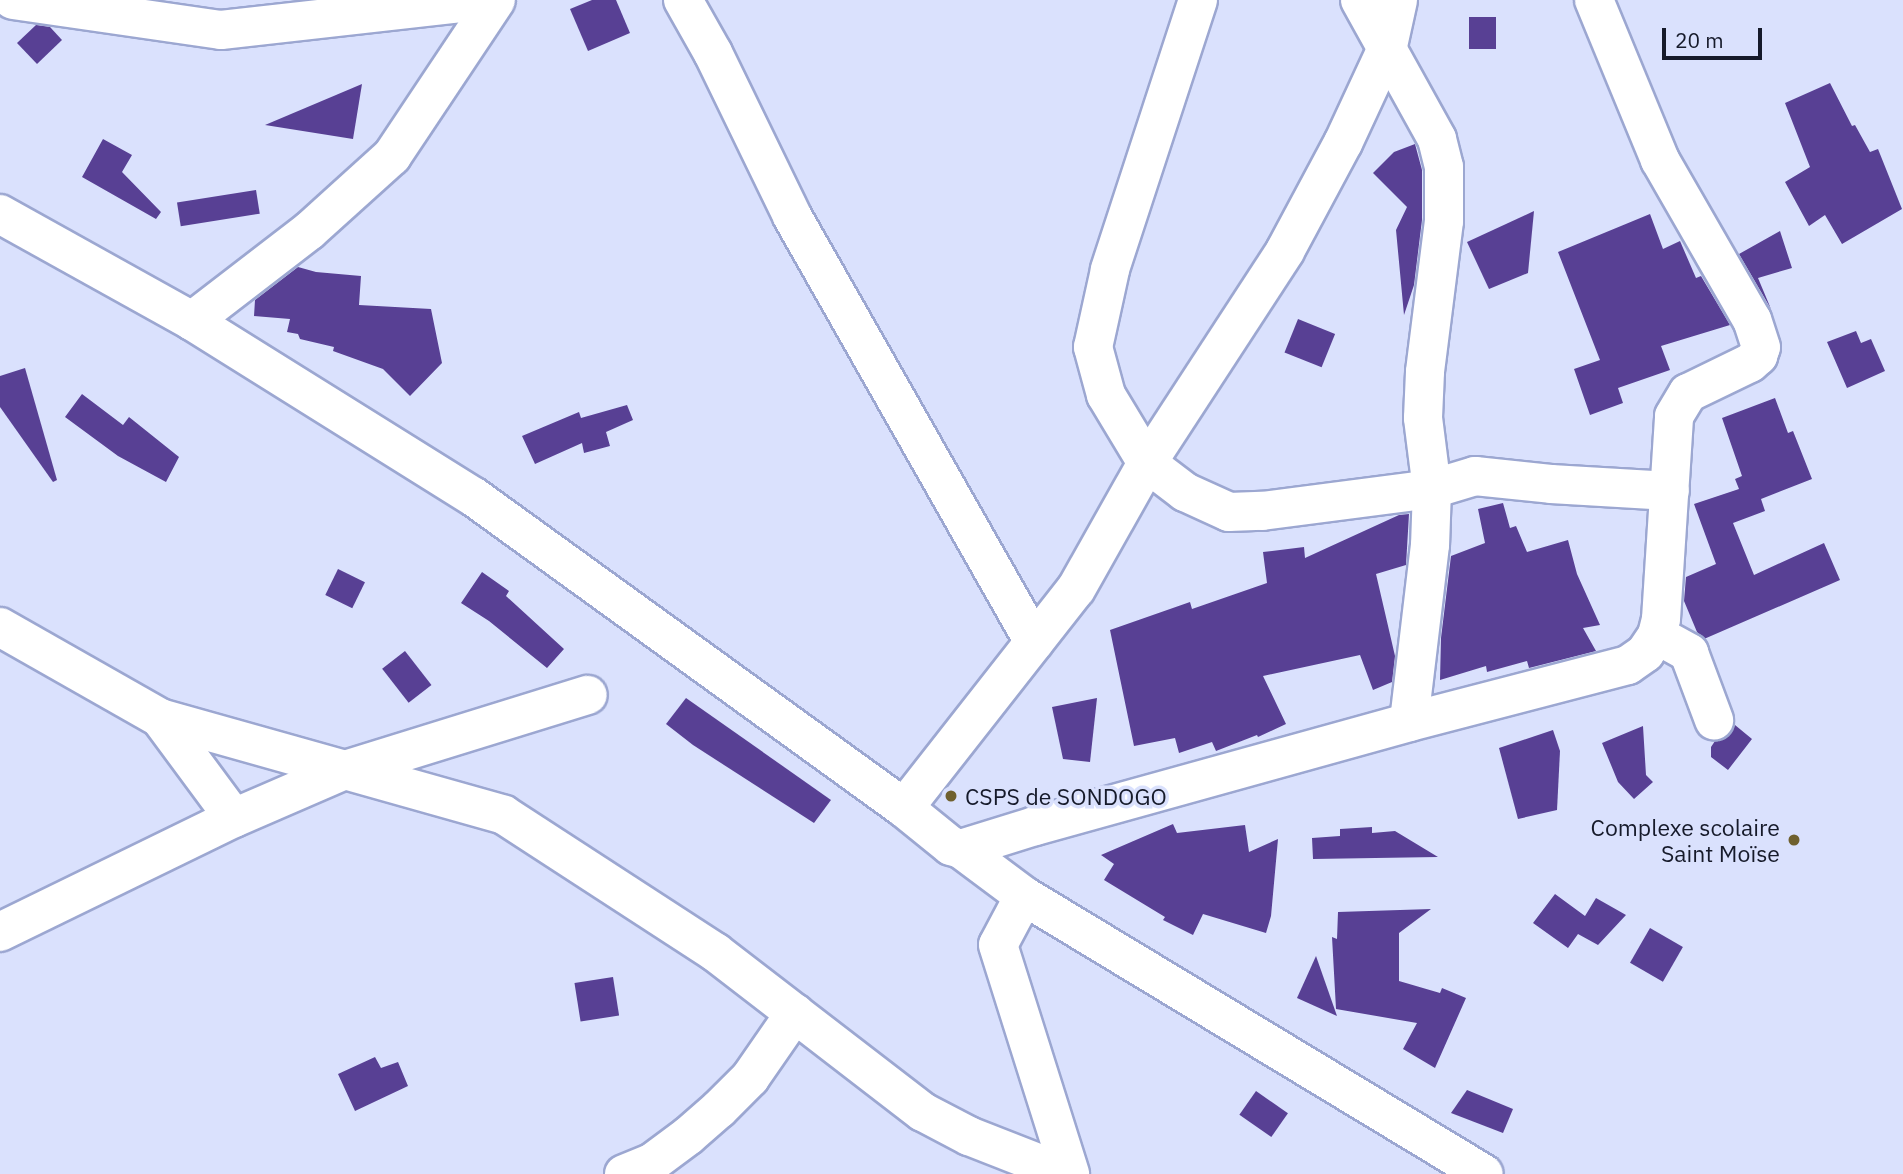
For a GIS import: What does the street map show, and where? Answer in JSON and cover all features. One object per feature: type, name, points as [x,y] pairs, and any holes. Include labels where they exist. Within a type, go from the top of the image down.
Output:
[{"type":"street","points":[[13,0],[221,30],[487,0]]},
{"type":"street","points":[[192,321],[309,231],[392,156],[496,0]]},
{"type":"street","points":[[683,0],[713,53],[792,216],[1034,642]]},
{"type":"street","points":[[1198,0],[1110,270],[1093,347],[1106,395],[1147,463],[1185,492],[1229,512],[1262,511],[1432,489],[1475,475],[1551,484],[1670,491]]},
{"type":"street","points":[[1360,0],[1388,46],[1437,139],[1444,167],[1444,221],[1424,372],[1423,418],[1432,489],[1430,545],[1409,722]]},
{"type":"street","points":[[904,808],[1076,589],[1147,463],[1285,251],[1343,143],[1388,46],[1398,0]]},
{"type":"street","points":[[961,849],[1034,826],[1409,722],[1628,665],[1645,653],[1657,635],[1661,619],[1674,416],[1688,393],[1750,363],[1758,356],[1761,347],[1752,320],[1660,160],[1594,0]]},
{"type":"street","points":[[0,214],[192,321],[474,497],[904,808],[951,846],[961,849],[1024,896],[1484,1174]]},
{"type":"street","points":[[0,627],[160,718],[504,815],[715,952],[923,1112],[969,1136],[1068,1174]]},
{"type":"street","points":[[1657,635],[1689,653],[1714,720]]},
{"type":"street","points":[[0,932],[234,818],[345,770],[588,695]]},
{"type":"street","points":[[160,718],[234,818]]},
{"type":"street","points":[[1024,896],[998,945],[1068,1174]]},
{"type":"street","points":[[624,1174],[653,1161],[719,1109],[750,1078],[795,1013]]},
{"type":"building","points":[[592,0],[616,0],[630,33],[588,51],[570,9]]},
{"type":"building","points":[[1469,17],[1496,17],[1496,49],[1469,49]]},
{"type":"building","points":[[36,25],[50,27],[62,40],[37,64],[17,43]]},
{"type":"building","points":[[1830,83],[1852,126],[1855,125],[1870,152],[1878,149],[1902,209],[1842,244],[1825,215],[1809,226],[1785,182],[1810,167],[1785,103]]},
{"type":"building","points":[[362,84],[353,139],[265,125]]},
{"type":"building","points":[[103,139],[132,155],[122,172],[161,212],[156,219],[82,177]]},
{"type":"building","points":[[1415,144],[1422,170],[1422,220],[1414,285],[1404,315],[1396,230],[1407,207],[1373,173],[1394,152]]},
{"type":"building","points":[[256,190],[260,214],[181,226],[177,203]]},
{"type":"building","points":[[1534,211],[1528,273],[1489,289],[1467,242]]},
{"type":"building","points":[[1650,214],[1663,249],[1680,241],[1696,278],[1701,276],[1730,325],[1661,346],[1670,370],[1618,388],[1623,403],[1590,415],[1574,369],[1600,360],[1558,252]]},
{"type":"building","points":[[1780,231],[1792,268],[1758,278],[1771,309],[1739,254]]},
{"type":"building","points":[[298,267],[316,272],[361,276],[359,305],[431,309],[442,363],[410,396],[383,369],[333,351],[334,347],[300,339],[298,334],[287,332],[290,319],[254,316],[255,300]]},
{"type":"building","points":[[1298,319],[1335,334],[1322,367],[1285,352]]},
{"type":"building","points":[[1856,331],[1861,343],[1871,339],[1885,371],[1847,388],[1827,342]]},
{"type":"building","points":[[25,368],[57,480],[53,482],[0,407],[0,376]]},
{"type":"building","points":[[82,394],[123,425],[129,417],[179,457],[166,482],[118,456],[65,417]]},
{"type":"building","points":[[1775,398],[1788,433],[1793,431],[1812,479],[1761,499],[1765,511],[1733,523],[1754,575],[1824,543],[1840,580],[1704,639],[1697,632],[1684,601],[1686,577],[1716,564],[1694,504],[1739,489],[1735,479],[1742,476],[1722,418]]},
{"type":"building","points":[[627,405],[633,420],[606,432],[610,446],[584,453],[582,443],[535,464],[522,436],[579,412],[581,418]]},
{"type":"building","points":[[1503,503],[1510,528],[1516,526],[1527,552],[1568,540],[1577,574],[1600,625],[1583,628],[1596,651],[1529,668],[1527,661],[1487,672],[1486,666],[1440,680],[1441,638],[1451,556],[1485,543],[1478,509]]},
{"type":"building","points":[[1409,514],[1406,565],[1376,574],[1395,656],[1392,682],[1373,690],[1360,655],[1263,676],[1286,724],[1216,751],[1212,742],[1179,753],[1175,738],[1134,746],[1110,630],[1190,602],[1192,609],[1267,583],[1263,552],[1304,547],[1305,558],[1399,515]]},
{"type":"building","points":[[338,569],[365,582],[352,608],[325,595]]},
{"type":"building","points":[[482,572],[509,591],[506,596],[564,649],[547,668],[489,621],[461,603]]},
{"type":"building","points":[[405,651],[431,685],[409,703],[382,669]]},
{"type":"building","points":[[686,698],[831,800],[814,823],[693,745],[666,724]]},
{"type":"building","points":[[1097,698],[1090,762],[1063,759],[1052,707]]},
{"type":"building","points":[[1735,725],[1752,739],[1728,770],[1711,757],[1711,747],[1715,741],[1730,734]]},
{"type":"building","points":[[1643,726],[1646,775],[1653,782],[1634,799],[1618,782],[1602,743]]},
{"type":"building","points":[[1553,730],[1560,751],[1557,810],[1518,819],[1499,748]]},
{"type":"building","points":[[1173,824],[1177,833],[1245,825],[1249,852],[1278,839],[1271,916],[1266,933],[1203,914],[1193,935],[1163,920],[1165,917],[1104,880],[1114,864],[1101,855]]},
{"type":"building","points":[[1372,827],[1372,833],[1395,831],[1438,857],[1313,859],[1312,838],[1340,836],[1340,829]]},
{"type":"building","points":[[1555,894],[1585,916],[1596,898],[1626,915],[1598,945],[1578,934],[1568,948],[1533,923]]},
{"type":"building","points":[[1431,909],[1399,933],[1399,981],[1440,993],[1442,988],[1466,998],[1435,1068],[1403,1049],[1417,1023],[1336,1009],[1332,937],[1337,939],[1338,912]]},
{"type":"building","points":[[1650,928],[1683,947],[1663,982],[1630,963]]},
{"type":"building","points":[[1316,956],[1337,1016],[1297,998]]},
{"type":"building","points":[[613,977],[619,1016],[581,1022],[574,983]]},
{"type":"building","points":[[375,1057],[381,1068],[398,1062],[408,1086],[355,1111],[338,1074]]},
{"type":"building","points":[[1467,1090],[1513,1109],[1503,1133],[1451,1113]]},
{"type":"building","points":[[1256,1091],[1288,1113],[1271,1137],[1239,1115]]},
{"type":"place","name":"CSPS de SONDOGO","points":[[951,796]]},
{"type":"place","name":"Complexe scolaire Saint Moïse","points":[[1794,840]]}]
